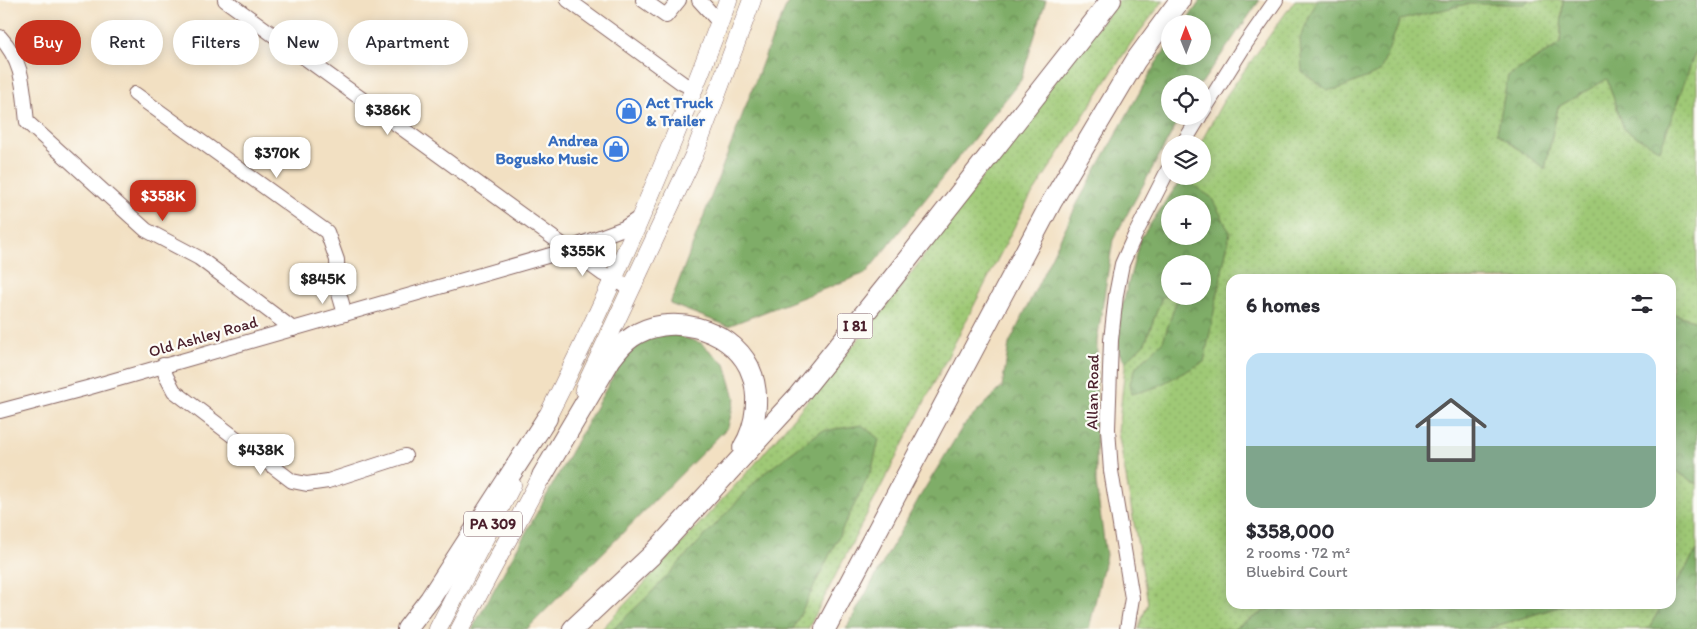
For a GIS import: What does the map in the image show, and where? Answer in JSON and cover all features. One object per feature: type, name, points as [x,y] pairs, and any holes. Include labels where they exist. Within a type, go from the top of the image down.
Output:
[{"type":"highway","name":"I 81","points":[[573,629],[653,554],[798,396],[1111,0]]},
{"type":"highway","points":[[826,629],[1051,203],[1136,60],[1180,0]]},
{"type":"highway","points":[[542,476],[620,347],[646,329],[676,324],[704,330],[718,337],[739,353],[748,365],[753,377],[756,402],[752,430],[744,446],[716,485]]},
{"type":"highway","points":[[407,629],[430,599],[547,418]]},
{"type":"main road","name":"PA 309","points":[[438,629],[547,418],[614,279],[695,89],[728,0]]},
{"type":"main road","points":[[542,476],[694,156],[752,0]]},
{"type":"main road","name":"PA 309","points":[[460,629],[542,476]]},
{"type":"street","points":[[225,0],[603,274],[632,289]]},
{"type":"street","points":[[568,0],[682,82],[695,89]]},
{"type":"street","points":[[643,0],[666,16],[679,0]]},
{"type":"street","points":[[699,0],[720,22]]},
{"type":"street","points":[[1211,98],[1276,0]]},
{"type":"street","points":[[0,36],[15,56],[20,69],[24,88],[26,122],[146,230],[200,258],[293,329]]},
{"type":"street","points":[[135,94],[326,232],[337,260],[338,290],[345,314]]},
{"type":"street","name":"Allan Road","points":[[1127,629],[1132,598],[1111,471],[1108,429],[1112,331],[1122,264],[1161,184]]},
{"type":"street","name":"Old Ashley Road","points":[[0,410],[86,388],[554,254],[624,228],[642,216]]},
{"type":"street","points":[[163,365],[166,376],[174,391],[292,481],[307,484],[328,481],[405,456]]},
{"type":"green space","points":[[789,0],[1046,0],[1021,80],[866,273],[728,326],[670,304],[766,53]]},
{"type":"green space","points":[[1119,0],[1164,0],[1131,43],[1026,204],[808,629],[602,629],[755,464],[892,299],[1039,101]]},
{"type":"green space","points":[[1201,0],[1260,0],[1207,75],[1161,75],[1161,125],[1176,125],[1171,135],[1161,135],[1161,152],[1113,240],[1097,341],[1096,483],[1106,555],[1089,629],[846,629],[919,498],[963,426],[1002,387],[1009,344],[1078,202],[1156,63],[1161,56],[1161,65],[1211,65],[1211,15],[1190,15]]},
{"type":"green space","points":[[1295,0],[1563,0],[1560,44],[1508,76],[1545,168],[1558,107],[1607,78],[1624,129],[1697,51],[1697,321],[1676,315],[1676,274],[1226,274],[1226,609],[1268,609],[1233,629],[1138,629],[1148,603],[1118,432],[1127,347],[1144,247],[1161,216],[1161,245],[1211,245],[1211,195],[1173,195],[1178,185],[1211,185],[1211,135],[1205,135],[1226,96]]},
{"type":"green space","points":[[1317,0],[1529,0],[1525,4],[1467,4],[1400,20],[1380,72],[1338,89],[1327,90],[1302,72],[1300,38]]},
{"type":"green space","points":[[1563,0],[1697,0],[1697,51],[1660,150],[1624,129],[1607,79],[1558,107],[1545,169],[1497,133],[1508,76],[1560,44]]},
{"type":"green space","points":[[1177,185],[1193,185],[1208,195],[1170,195]]},
{"type":"green space","points":[[1211,197],[1230,232],[1204,362],[1154,388],[1132,394],[1130,383],[1136,367],[1163,341],[1175,305],[1211,305],[1211,255],[1161,255],[1161,300],[1145,343],[1125,362],[1119,353],[1118,322],[1140,239],[1161,208],[1161,245],[1211,245]]},
{"type":"green space","points":[[1676,315],[1697,321],[1697,484],[1676,471]]},
{"type":"green space","points":[[670,333],[701,343],[725,364],[735,398],[728,427],[527,629],[472,629],[621,362],[643,340]]},
{"type":"green space","points":[[862,425],[879,439],[872,469],[793,629],[613,629],[647,597],[763,474],[821,431]]},
{"type":"green space","points":[[1676,471],[1697,484],[1697,550],[1676,583]]},
{"type":"green space","points":[[1697,550],[1697,629],[1648,629],[1660,609],[1676,609],[1676,583]]},
{"type":"green space","points":[[1268,609],[1552,609],[1486,629],[1233,629]]},
{"type":"green space","points":[[1552,609],[1660,609],[1648,629],[1486,629]]},
{"type":"place","name":"Act Truck & Trailer","points":[[629,111]]},
{"type":"place","name":"Andrea Bogusko Music","points":[[616,149]]}]
